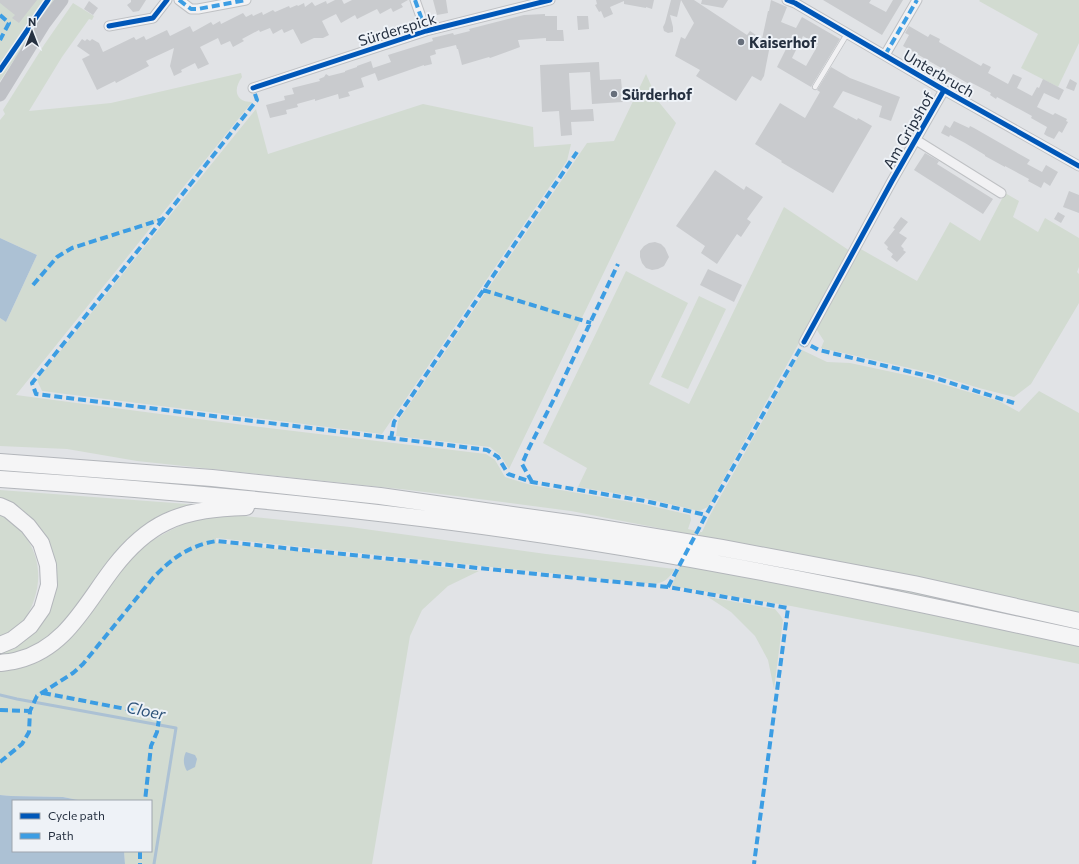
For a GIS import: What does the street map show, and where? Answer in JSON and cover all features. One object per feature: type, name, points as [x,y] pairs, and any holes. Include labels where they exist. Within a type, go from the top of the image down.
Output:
[{"type":"highway","points":[[0,462],[212,478],[380,496],[576,524],[722,548],[914,584],[1079,621]]},
{"type":"highway","points":[[0,479],[209,495],[362,511],[490,527],[720,565],[914,602],[1079,638]]},
{"type":"highway","points":[[0,663],[18,660],[40,652],[59,638],[80,616],[114,567],[131,548],[146,534],[166,522],[190,513],[217,508],[247,507],[279,502]]},
{"type":"highway","points":[[0,506],[10,510],[28,526],[41,543],[48,565],[49,585],[42,609],[30,626],[12,640],[0,645]]},
{"type":"main road","points":[[0,95],[44,24],[62,0]]},
{"type":"street","points":[[109,26],[153,18],[167,0]]},
{"type":"street","points":[[179,0],[191,9],[246,0]]},
{"type":"street","points":[[415,0],[426,31]]},
{"type":"street","name":"Sürderspick","points":[[253,88],[426,31],[550,0]]},
{"type":"street","name":"Unterbruch","points":[[787,0],[795,3],[884,56],[1079,166]]},
{"type":"street","points":[[884,56],[917,0]]},
{"type":"street","name":"Am Gripshof","points":[[804,342],[892,181],[944,90]]},
{"type":"street","name":"Am Gripshof","points":[[916,140],[1001,193]]},
{"type":"lane","points":[[815,88],[847,34]]},
{"type":"shaded area","points":[[0,0],[54,0],[0,81]]},
{"type":"shaded area","points":[[1079,0],[1079,43],[1058,87],[1021,68],[1038,34],[979,1]]},
{"type":"shaded area","points":[[73,3],[94,16],[92,20],[89,19],[62,57],[29,111],[111,103],[241,73],[242,77],[237,86],[237,94],[242,100],[252,102],[16,395],[244,425],[486,454],[495,460],[505,477],[531,485],[643,504],[690,515],[691,520],[688,529],[696,531],[694,535],[571,511],[409,490],[137,461],[67,449],[0,446],[0,318],[6,322],[37,255],[0,238],[0,120],[5,114],[3,110],[44,45]]},
{"type":"shaded area","points":[[646,74],[658,101],[676,123],[509,469],[500,455],[490,447],[396,436],[398,421],[587,143],[614,141]]},
{"type":"shaded area","points":[[423,104],[533,127],[534,147],[571,144],[567,161],[382,434],[42,391],[37,380],[256,109],[268,154]]},
{"type":"shaded area","points":[[1005,193],[1019,201],[1013,217],[1038,232],[1045,218],[1079,238],[1079,267],[1077,272],[1079,274],[1079,303],[1031,384],[1014,397],[927,372],[821,348],[824,341],[815,327],[859,248],[917,281],[950,222],[980,241]]},
{"type":"shaded area","points":[[784,207],[850,251],[708,507],[699,511],[644,498],[578,487],[587,468],[543,443],[626,271],[688,303],[649,384],[689,404]]},
{"type":"shaded area","points":[[699,296],[726,309],[688,389],[661,377]]},
{"type":"shaded area","points":[[802,350],[827,362],[850,363],[925,379],[999,401],[1019,412],[1039,391],[1079,413],[1079,664],[791,606],[672,586],[678,569],[700,532],[702,532]]},
{"type":"shaded area","points":[[0,490],[201,505],[165,519],[78,612],[38,648],[0,659],[0,650],[29,632],[52,565],[0,501]]},
{"type":"shaded area","points":[[0,515],[11,522],[28,540],[34,551],[38,575],[34,600],[28,614],[18,626],[0,637]]},
{"type":"shaded area","points":[[244,516],[350,527],[546,554],[675,569],[666,580],[654,584],[216,538],[216,543],[479,571],[448,586],[422,610],[410,636],[372,864],[125,864],[124,852],[152,852],[152,800],[78,800],[63,797],[0,795],[0,671],[21,668],[46,658],[66,643],[88,618],[119,573],[136,554],[151,541],[171,530],[190,521],[205,518]]},
{"type":"shaded area","points":[[708,597],[775,609],[780,615],[783,620],[774,689],[768,660],[755,636],[731,612]]},
{"type":"water","points":[[0,238],[37,255],[6,322],[0,318]]},
{"type":"water","points":[[186,752],[195,755],[197,759],[195,767],[187,771],[184,762]]},
{"type":"water","points":[[0,795],[63,797],[78,800],[12,800],[12,852],[124,852],[125,864],[0,864]]},
{"type":"building","points":[[0,0],[37,0],[19,23],[12,18],[15,15],[0,3]]},
{"type":"building","points":[[131,0],[146,0],[139,11],[133,12],[127,5],[131,2]]},
{"type":"building","points":[[335,0],[342,0],[344,4],[352,0],[408,0],[401,4],[403,7],[393,12],[391,8],[380,14],[377,9],[357,19],[355,15],[341,23],[336,14],[322,21],[329,35],[323,38],[314,38],[301,44],[293,29],[284,33],[282,29],[273,34],[270,28],[260,32],[259,30],[242,39],[244,41],[233,47],[230,41],[221,45],[218,38],[200,47],[209,64],[198,69],[195,63],[181,70],[182,72],[174,76],[170,66],[174,48],[146,61],[149,66],[116,83],[115,81],[97,90],[82,59],[90,55],[77,46],[82,39],[85,41],[87,39],[90,41],[92,39],[99,43],[103,52],[134,37],[136,40],[144,36],[146,40],[167,30],[170,36],[190,26],[193,32],[211,22],[213,25],[220,21],[221,24],[243,13],[246,17],[262,12],[263,15],[273,10],[275,12],[289,6],[290,8],[304,3],[305,7],[312,2],[315,6],[326,1],[327,4]]},
{"type":"building","points":[[433,0],[446,0],[448,13],[437,15]]},
{"type":"building","points":[[596,0],[654,0],[652,9],[624,4],[624,1],[610,7],[613,14],[604,18],[601,11],[599,12],[595,5],[597,4]]},
{"type":"building","points":[[671,0],[681,0],[677,17],[670,15],[673,32],[668,33],[664,31],[663,27]]},
{"type":"building","points":[[681,0],[694,0],[747,35],[750,31],[762,39],[771,0],[787,7],[781,22],[796,28],[802,17],[840,39],[811,87],[777,67],[787,47],[771,40],[764,76],[761,81],[752,76],[736,101],[696,76],[700,70],[675,56],[681,37],[685,39],[694,23]],"holes":[[[803,36],[818,45],[806,66],[792,58]]]},
{"type":"building","points":[[702,0],[728,0],[723,8],[701,4]]},
{"type":"building","points":[[823,0],[871,0],[869,3],[886,12],[893,0],[903,0],[882,35]]},
{"type":"building","points":[[89,1],[98,8],[93,15],[84,9]]},
{"type":"building","points":[[545,14],[545,16],[557,16],[557,30],[563,30],[564,41],[546,41],[546,38],[518,40],[520,47],[490,58],[489,57],[462,65],[456,45],[435,50],[436,54],[430,56],[432,64],[424,65],[378,81],[375,73],[361,78],[364,87],[348,92],[350,96],[339,99],[338,94],[315,101],[315,99],[297,104],[298,107],[286,110],[287,114],[270,118],[266,105],[285,100],[284,96],[294,94],[292,88],[320,81],[319,79],[324,77],[326,74],[329,76],[345,72],[371,61],[373,68],[391,62],[388,55],[433,41],[432,38],[470,31],[469,29],[524,15]]},
{"type":"building","points":[[577,16],[588,16],[589,29],[578,30]]},
{"type":"building","points":[[909,26],[928,37],[930,34],[940,39],[939,42],[981,66],[983,63],[991,67],[988,73],[1008,84],[1013,74],[1022,78],[1017,88],[1032,96],[1037,87],[1039,88],[1043,79],[1064,90],[1059,100],[1044,93],[1037,107],[1053,115],[1055,113],[1067,119],[1066,121],[1068,122],[1062,133],[1059,131],[1054,139],[1047,136],[1044,134],[1047,127],[1031,118],[1032,116],[997,97],[996,99],[990,95],[991,93],[970,82],[969,84],[903,46],[909,35],[905,33]]},
{"type":"building","points":[[599,62],[600,80],[621,79],[623,102],[592,104],[590,72],[569,73],[571,110],[593,109],[594,121],[571,122],[572,135],[561,136],[559,111],[542,112],[540,65]]},
{"type":"building","points":[[831,67],[850,78],[900,97],[891,121],[879,117],[882,106],[843,91],[833,107],[872,126],[833,193],[781,162],[782,161],[755,144],[780,103],[805,118],[820,92],[817,90]]},
{"type":"building","points":[[1070,79],[1077,83],[1074,91],[1066,88]]},
{"type":"building","points":[[954,121],[969,128],[970,126],[974,128],[1030,160],[1027,164],[1042,172],[1046,165],[1058,172],[1050,186],[1044,182],[1041,188],[1028,181],[1029,179],[985,156],[965,143],[950,135],[949,137],[941,133],[945,125],[950,128]]},
{"type":"building","points":[[925,153],[939,161],[937,164],[993,199],[983,214],[914,170]]},
{"type":"building","points":[[715,170],[744,190],[746,186],[763,197],[747,219],[751,222],[741,237],[737,234],[717,264],[701,253],[705,246],[676,226]]},
{"type":"building","points":[[1069,191],[1079,195],[1079,213],[1063,207]]},
{"type":"building","points":[[1058,212],[1065,216],[1061,223],[1054,219]]},
{"type":"building","points":[[901,217],[908,222],[899,233],[907,238],[901,246],[906,252],[897,262],[891,257],[893,254],[887,249],[888,247],[884,243],[895,229],[893,228]]},
{"type":"building","points":[[655,242],[661,244],[665,248],[669,257],[664,266],[652,270],[646,268],[642,263],[640,251],[649,243]]},
{"type":"building","points":[[708,269],[742,285],[734,302],[700,285]]},
{"type":"waterway","name":"Cloer","points":[[0,695],[176,728],[154,864]]},
{"type":"marked path","points":[[179,0],[191,9],[246,0]]},
{"type":"marked path","points":[[415,0],[426,31]]},
{"type":"marked path","points":[[885,55],[917,0]]},
{"type":"marked path","points":[[0,15],[9,23],[0,40]]},
{"type":"marked path","points":[[33,285],[57,257],[72,248],[163,219],[257,100],[253,88]]},
{"type":"marked path","points":[[391,439],[394,422],[577,152]]},
{"type":"marked path","points":[[163,219],[32,383],[36,394],[487,450],[498,457],[508,474],[532,482],[645,501],[706,515]]},
{"type":"marked path","points":[[532,482],[522,464],[618,264]]},
{"type":"marked path","points":[[483,290],[591,323]]},
{"type":"marked path","points":[[668,587],[706,515],[804,342],[819,350],[932,377],[1014,403]]},
{"type":"marked path","points":[[0,762],[22,744],[29,732],[30,711],[37,696],[73,673],[83,664],[153,578],[167,564],[190,549],[207,543],[217,541],[668,587],[788,608],[754,864]]},
{"type":"marked path","points":[[43,693],[157,715],[159,719],[157,732],[151,746],[145,800]]},
{"type":"marked path","points":[[0,710],[30,711]]},
{"type":"marked path","points":[[140,852],[140,864]]},
{"type":"cycle path","points":[[0,70],[48,0]]},
{"type":"cycle path","points":[[109,26],[153,18],[167,0]]},
{"type":"cycle path","points":[[253,88],[426,31],[550,0]]},
{"type":"cycle path","points":[[787,0],[795,3],[944,90],[1079,166]]},
{"type":"cycle path","points":[[804,342],[892,181],[944,90]]},
{"type":"place","name":"Kaiserhof","points":[[741,42]]},
{"type":"place","name":"Sürderhof","points":[[614,94]]}]
